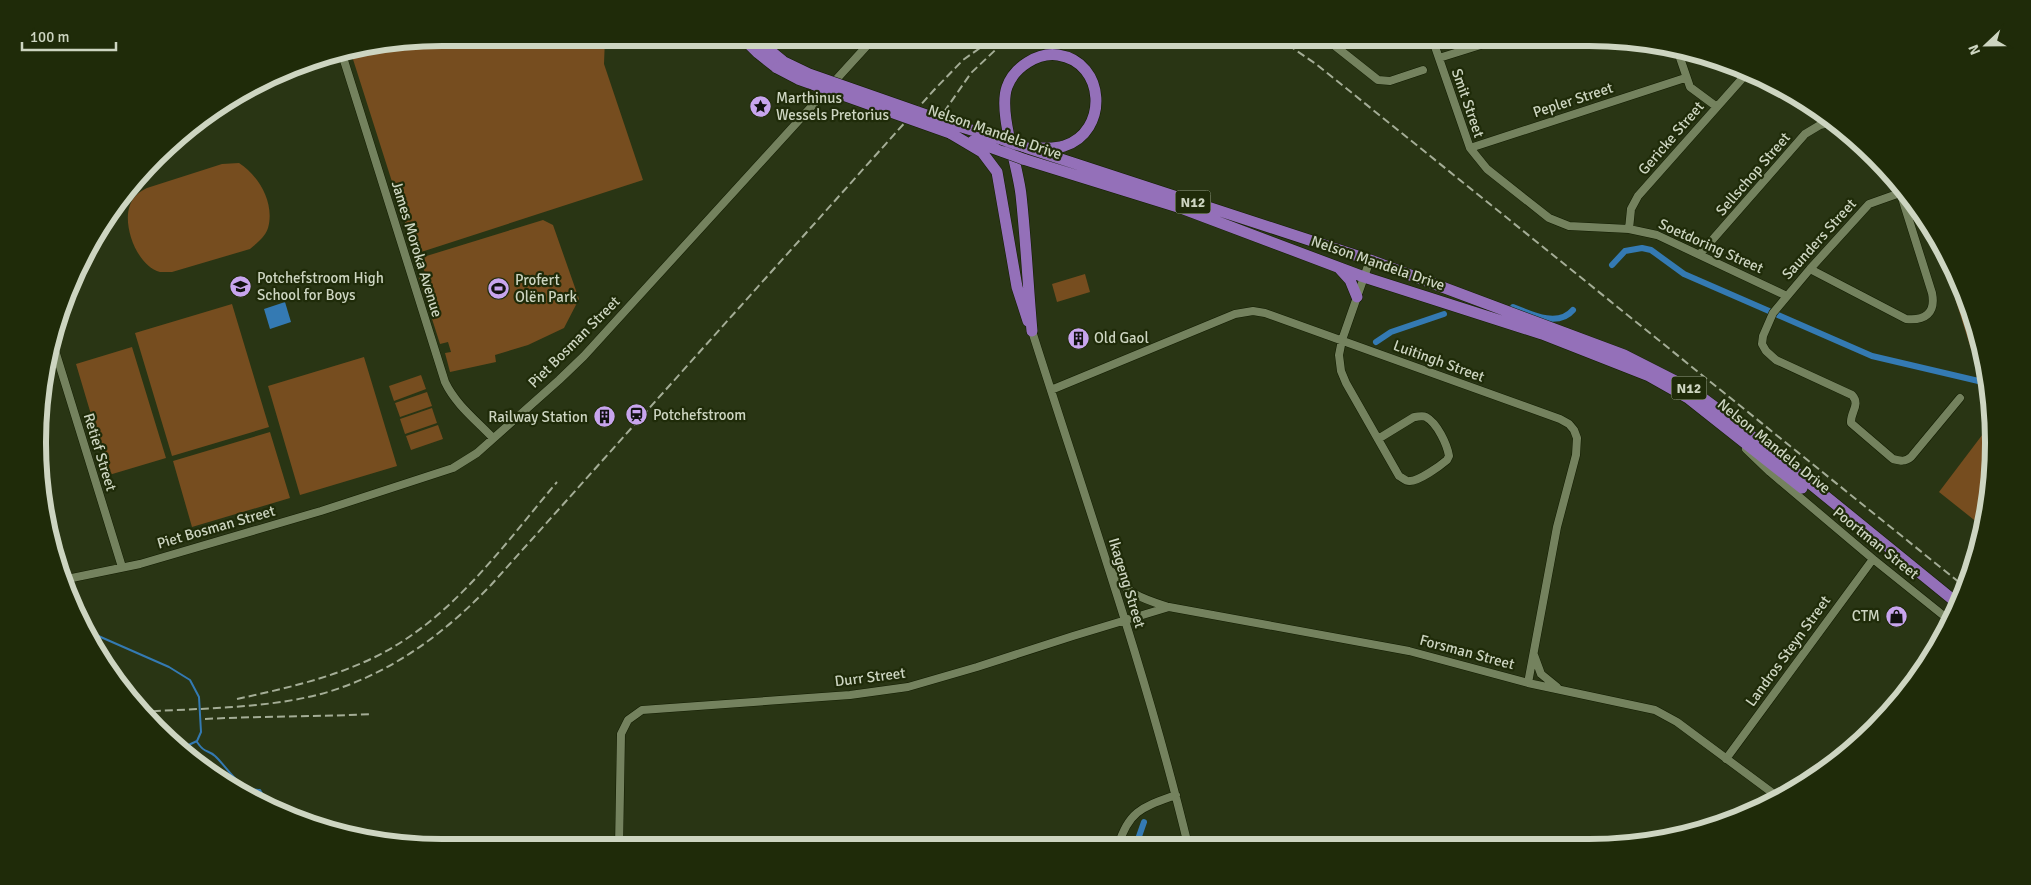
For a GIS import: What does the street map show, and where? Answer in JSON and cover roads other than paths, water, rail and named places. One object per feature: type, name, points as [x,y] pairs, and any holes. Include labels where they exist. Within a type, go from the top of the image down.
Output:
[{"type":"highway","name":"Nelson Mandela Drive","points":[[751,46],[758,53],[781,65],[952,129],[1023,159],[1181,208],[1364,276],[1480,313],[1616,362],[1675,390],[1722,423],[1949,606]]},
{"type":"highway","name":"Nelson Mandela Drive","points":[[763,46],[781,65]]},
{"type":"highway","points":[[1018,145],[1038,148],[1063,146],[1079,138],[1091,126],[1096,109],[1095,87],[1085,70],[1077,62],[1058,55],[1037,58],[1015,73],[1007,86],[1005,96],[1005,113],[1021,195],[1032,332]]},
{"type":"highway","name":"Nelson Mandela Drive","points":[[952,129],[1018,145],[1370,260],[1624,355],[1678,382],[1727,416],[1953,599]]},
{"type":"highway","points":[[952,129],[982,152],[997,172],[1017,287],[1022,307],[1032,332]]},
{"type":"highway","points":[[1339,267],[1350,280],[1357,297]]},
{"type":"street","name":"Piet Bosman Street","points":[[70,578],[140,564],[321,511],[439,474],[466,461],[584,356],[867,46]]},
{"type":"street","points":[[1334,46],[1371,77],[1378,80],[1390,81],[1423,70]]},
{"type":"street","name":"Smit Street","points":[[1434,46],[1470,148]]},
{"type":"street","points":[[1438,58],[1477,46]]},
{"type":"street","points":[[1679,57],[1685,78],[1690,87],[1717,107]]},
{"type":"street","name":"James Moroka Avenue","points":[[344,59],[441,372],[455,399],[493,438]]},
{"type":"street","name":"Gericke Street","points":[[1629,229],[1631,209],[1638,196],[1743,77]]},
{"type":"street","name":"Pepler Street","points":[[1470,148],[1685,78]]},
{"type":"street","name":"Sellschop Street","points":[[1700,254],[1805,134],[1812,129],[1825,125]]},
{"type":"street","name":"Soetdoring Street","points":[[1470,148],[1487,169],[1534,208],[1558,223],[1569,226],[1629,229],[1657,235],[1786,296]]},
{"type":"street","name":"Saunders Street","points":[[1897,194],[1868,204],[1773,313],[1763,336],[1762,344],[1766,351],[1776,360],[1852,395],[1857,405],[1851,418],[1852,424],[1893,458],[1901,461],[1911,457],[1960,398]]},
{"type":"street","points":[[1810,269],[1906,319],[1922,318],[1928,314],[1933,302],[1932,293],[1902,200]]},
{"type":"street","points":[[1370,260],[1342,340],[1339,355],[1341,371],[1378,439],[1400,476],[1410,482],[1442,464],[1449,456],[1445,442],[1433,422],[1427,417],[1414,418],[1378,439]]},
{"type":"street","name":"Luitingh Street","points":[[1050,390],[1244,312],[1253,311],[1265,313],[1342,340],[1560,419],[1569,424],[1577,438],[1576,455],[1557,527],[1528,683]]},
{"type":"street","name":"Ikageng Street","points":[[1032,332],[1109,568],[1176,795],[1187,839]]},
{"type":"street","name":"Retief Street","points":[[56,357],[122,568]]},
{"type":"street","name":"Poortman Street","points":[[1722,423],[1752,456],[1873,559],[1945,617]]},
{"type":"street","name":"Landros Steyn Street","points":[[1726,759],[1873,559]]},
{"type":"street","points":[[1109,568],[1124,588],[1141,598],[1169,607]]},
{"type":"street","name":"Forsman Street","points":[[1124,620],[1169,607],[1409,651],[1528,683],[1655,710],[1677,722],[1773,793]]},
{"type":"street","name":"Durr Street","points":[[619,839],[621,734],[628,720],[642,710],[850,695],[908,687],[977,668],[1124,620]]},
{"type":"street","points":[[1534,653],[1536,663],[1542,674],[1548,681],[1560,689]]},
{"type":"street","points":[[1121,839],[1127,822],[1133,815],[1150,804],[1176,795]]},
{"type":"water","points":[[285,302],[291,322],[270,329],[264,309]]},
{"type":"waterway","points":[[1612,265],[1625,251],[1642,248],[1651,250],[1684,274],[1769,311]]},
{"type":"waterway","points":[[1513,307],[1536,316],[1552,319],[1560,318],[1573,310]]},
{"type":"waterway","points":[[1376,342],[1391,332],[1444,314]]},
{"type":"waterway","points":[[1778,315],[1872,356],[1979,381]]},
{"type":"waterway","points":[[96,635],[169,667],[190,680],[199,697],[201,732],[197,741],[187,745]]},
{"type":"waterway","points":[[197,742],[204,750],[215,756],[240,783],[246,787],[260,790],[264,796]]},
{"type":"waterway","points":[[1138,839],[1144,822]]},
{"type":"railway","points":[[152,712],[277,703],[321,694],[346,686],[392,664],[413,651],[454,620],[491,585],[934,90],[963,60],[983,46]]},
{"type":"railway","points":[[944,112],[971,73],[1000,46]]},
{"type":"railway","points":[[1290,46],[1316,64],[1959,582]]},
{"type":"railway","points":[[237,699],[325,677],[375,657],[403,641],[428,623],[475,579],[557,482]]},
{"type":"railway","points":[[205,719],[372,714]]},
{"type":"place","name":"Marthinus Wessels Pretorius","points":[[760,107]]},
{"type":"place","name":"Potchefstroom High School for Boys","points":[[241,287]]},
{"type":"place","name":"Profert Olën Park","points":[[499,289]]},
{"type":"place","name":"Old Gaol","points":[[1078,338]]},
{"type":"place","name":"Potchefstroom","points":[[637,415]]},
{"type":"place","name":"Railway Station","points":[[604,417]]},
{"type":"place","name":"CTM","points":[[1896,616]]}]
